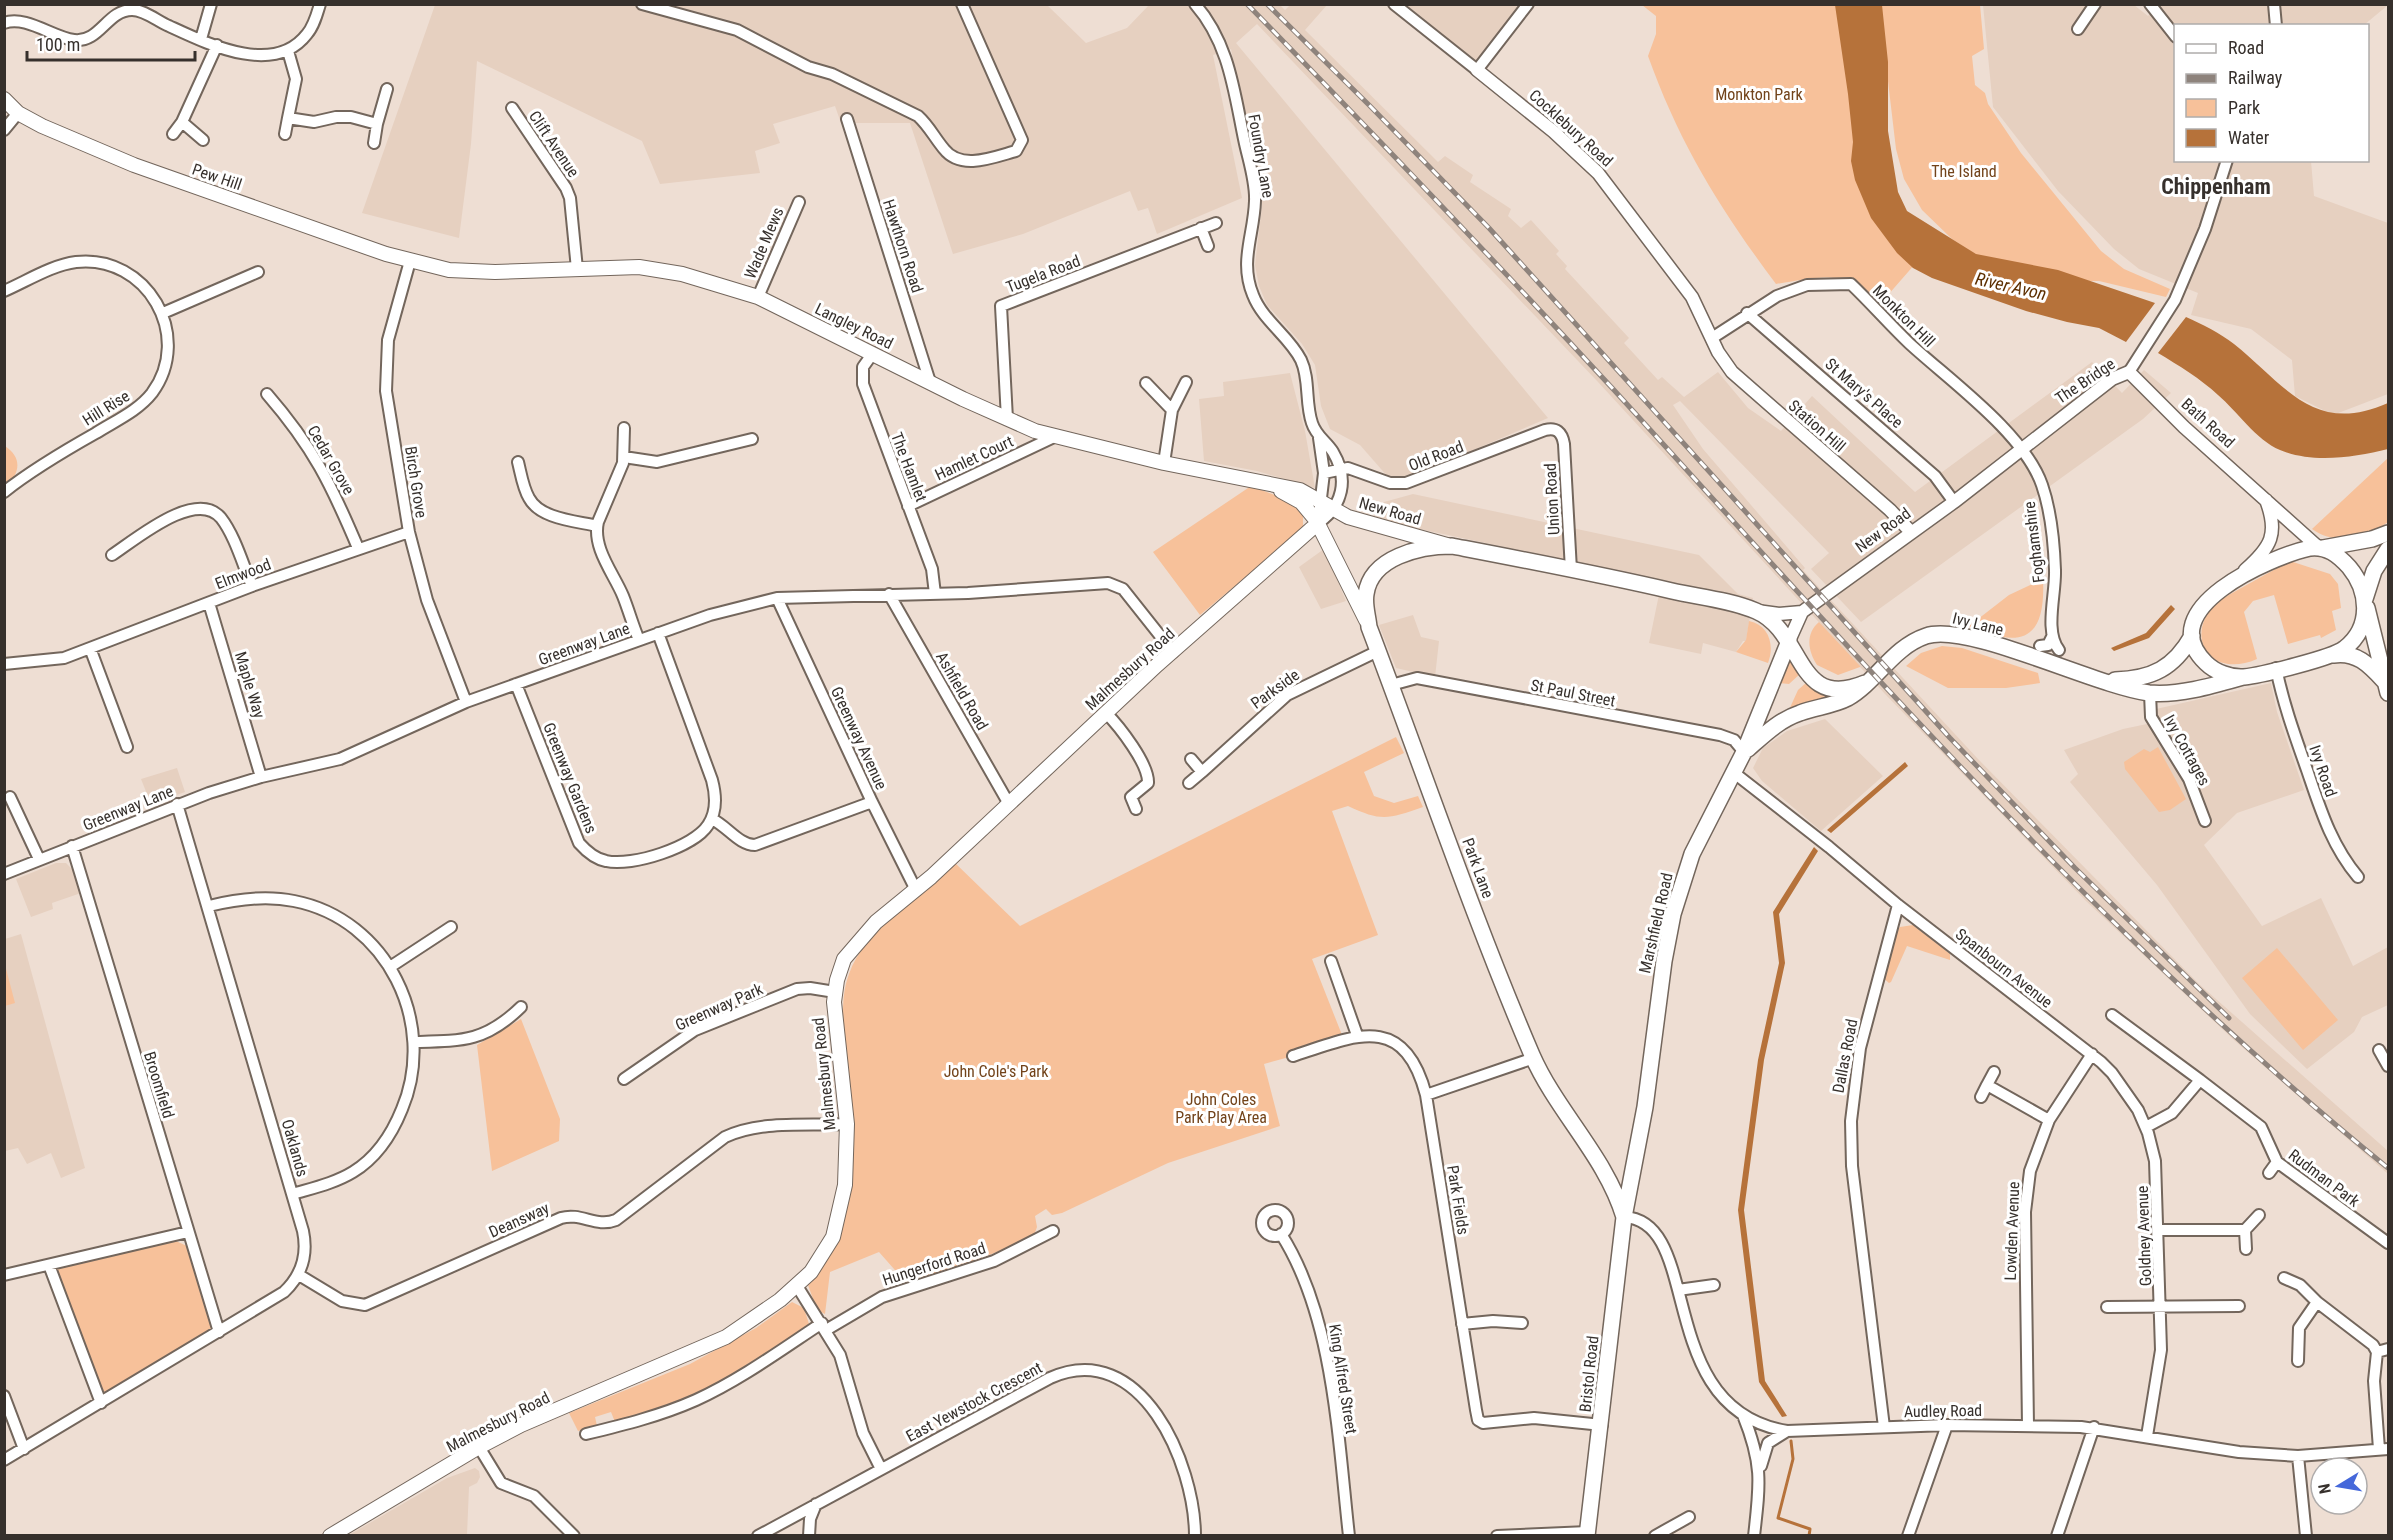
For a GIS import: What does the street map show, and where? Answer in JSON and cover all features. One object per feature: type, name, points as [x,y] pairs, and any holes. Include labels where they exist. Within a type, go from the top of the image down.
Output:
[{"type":"main road","name":"Pew Hill","points":[[4,99],[18,113],[144,169],[410,261]]},
{"type":"main road","name":"Langley Road","points":[[410,261],[461,271],[639,267],[682,274],[758,297],[1007,419],[1053,437],[1164,463],[1300,490],[1322,502]]},
{"type":"main road","name":"Langley Road","points":[[1272,485],[1301,502],[1318,523]]},
{"type":"main road","name":"New Road","points":[[1322,502],[1347,518],[1452,546],[1755,611],[1771,621],[1786,648]]},
{"type":"main road","name":"Park Lane","points":[[1318,523],[1369,627],[1472,903],[1534,1058],[1615,1190],[1624,1217]]},
{"type":"main road","name":"Malmesbury Road","points":[[330,1536],[479,1447],[522,1425],[726,1337],[796,1286],[824,1255],[838,1220],[846,1185],[847,1124],[835,992],[840,970],[853,946],[876,922],[916,890],[1106,713],[1318,523]]},
{"type":"main road","points":[[2388,533],[2372,539],[2283,556],[2229,585],[2204,602],[2195,620],[2192,636],[2197,652],[2208,665],[2220,672],[2243,677],[2339,652],[2350,643],[2362,621],[2374,571],[2388,549]]},
{"type":"main road","name":"New Road","points":[[1369,627],[1366,595],[1369,582],[1377,569],[1406,555],[1452,546]]},
{"type":"main road","points":[[2321,548],[2339,557],[2354,573],[2366,602],[2387,688]]},
{"type":"main road","name":"Ivy Lane","points":[[1744,752],[1784,720],[1845,699],[1914,641],[1946,633],[1967,637],[2094,679],[2150,693],[2181,690],[2243,677]]},
{"type":"main road","name":"Ivy Lane","points":[[2094,679],[2125,680],[2158,672],[2177,660],[2192,636]]},
{"type":"main road","name":"Ivy Lane","points":[[1786,648],[1807,674],[1821,685],[1842,690],[1865,682]]},
{"type":"main road","name":"Marshfield Road","points":[[1624,1217],[1636,1158],[1664,961],[1675,905],[1697,841],[1744,752],[1786,648]]},
{"type":"main road","points":[[2327,656],[2347,654],[2363,660],[2387,688]]},
{"type":"main road","points":[[1600,1164],[1610,1173],[1620,1173],[1636,1158]]},
{"type":"main road","name":"Bristol Road","points":[[1587,1534],[1602,1425],[1624,1217]]},
{"type":"street","points":[[201,39],[211,4]]},
{"type":"street","points":[[4,23],[12,20],[22,22],[79,40],[92,37],[117,13],[135,10],[217,45],[273,56],[288,51],[309,33],[320,4]]},
{"type":"street","points":[[642,4],[736,30],[808,67],[832,74],[918,116],[929,126],[944,150],[956,159],[983,160],[1016,151],[1022,140],[962,4]]},
{"type":"street","name":"Foundry Lane","points":[[1195,4],[1217,35],[1227,59],[1254,184],[1254,214],[1245,259],[1249,285],[1262,313],[1301,361],[1311,420],[1319,438],[1332,450],[1339,469],[1340,500],[1334,510]]},
{"type":"street","name":"Cocklebury Road","points":[[1394,4],[1554,132],[1598,173],[1692,297],[1712,338]]},
{"type":"street","points":[[1477,70],[1528,4]]},
{"type":"street","points":[[2078,29],[2095,4]]},
{"type":"street","points":[[2150,4],[2174,36]]},
{"type":"street","points":[[2274,4],[2276,24]]},
{"type":"street","points":[[173,134],[182,122],[217,45]]},
{"type":"street","points":[[285,134],[296,79],[288,51]]},
{"type":"street","points":[[374,143],[387,89]]},
{"type":"street","name":"Clift Avenue","points":[[512,108],[566,188],[570,198],[577,269]]},
{"type":"street","points":[[4,130],[18,113]]},
{"type":"street","points":[[288,118],[314,122],[336,117],[351,117],[377,124]]},
{"type":"street","name":"Hawthorn Road","points":[[847,119],[930,382]]},
{"type":"street","points":[[182,122],[203,140]]},
{"type":"street","name":"The Bridge","points":[[2022,449],[2112,380],[2129,372],[2174,302],[2205,229],[2226,162]]},
{"type":"street","name":"Wade Mews","points":[[758,297],[799,202]]},
{"type":"street","name":"Tugela Road","points":[[1007,419],[1001,306],[1215,223]]},
{"type":"street","points":[[1201,228],[1208,246]]},
{"type":"street","name":"Birch Grove","points":[[410,261],[391,323],[386,373],[409,532],[427,600],[466,702]]},
{"type":"street","name":"Hill Rise","points":[[4,291],[61,266],[77,262],[97,262],[115,266],[138,279],[150,292],[163,313],[168,332],[165,366],[159,382],[145,401],[30,472],[4,492]]},
{"type":"street","points":[[163,313],[258,272]]},
{"type":"street","name":"Monkton Hill","points":[[1712,338],[1747,313],[1777,296],[1807,285],[1851,284],[1906,341],[1996,422],[2022,449]]},
{"type":"street","name":"St Mary's Place","points":[[1747,313],[1935,476],[1954,502]]},
{"type":"street","name":"Station Hill","points":[[1712,338],[1722,358],[1737,378],[1890,510],[1911,532]]},
{"type":"street","name":"The Hamlet","points":[[873,353],[863,367],[863,384],[932,569],[935,594]]},
{"type":"street","name":"Bath Road","points":[[2129,372],[2184,427],[2321,548]]},
{"type":"street","points":[[1164,463],[1172,410],[1186,382]]},
{"type":"street","points":[[1146,383],[1172,410]]},
{"type":"street","name":"Cedar Grove","points":[[267,394],[301,434],[318,460],[358,548]]},
{"type":"street","points":[[624,428],[624,457],[597,526],[604,558],[622,594],[639,640]]},
{"type":"street","name":"Old Road","points":[[1324,473],[1339,469],[1355,469],[1390,483],[1406,483],[1545,430],[1556,430]]},
{"type":"street","name":"Union Road","points":[[1556,430],[1561,434],[1564,444],[1571,570]]},
{"type":"street","name":"Hamlet Court","points":[[908,506],[1053,437]]},
{"type":"street","points":[[1318,523],[1324,473],[1319,438]]},
{"type":"street","points":[[624,457],[657,462],[752,439]]},
{"type":"street","name":"New Road","points":[[1755,611],[1785,614],[1802,612],[1954,502],[2022,449]]},
{"type":"street","name":"Foghamshire","points":[[2022,449],[2041,484],[2050,524],[2055,579],[2052,637]]},
{"type":"street","points":[[518,462],[527,494],[535,507],[543,512],[597,526]]},
{"type":"street","points":[[2229,585],[2258,559],[2271,542],[2272,521],[2266,498]]},
{"type":"street","points":[[112,555],[177,514],[204,508],[212,511],[223,521],[252,586]]},
{"type":"street","points":[[1318,523],[1334,510]]},
{"type":"street","name":"Elmwood","points":[[4,664],[64,658],[252,586],[409,532]]},
{"type":"street","name":"Greenway Lane","points":[[4,874],[177,804],[261,777],[340,759],[466,702],[723,611],[777,598],[935,594],[1108,583],[1123,589],[1173,652]]},
{"type":"street","name":"Ashfield Road","points":[[889,594],[1009,804]]},
{"type":"street","name":"Greenway Avenue","points":[[777,598],[872,802],[916,890]]},
{"type":"street","name":"Maple Way","points":[[209,603],[261,777]]},
{"type":"street","name":"Marshfield Road","points":[[1786,648],[1802,612]]},
{"type":"street","points":[[658,633],[712,780],[715,802],[712,819],[727,827],[740,841],[755,845],[872,802]]},
{"type":"street","points":[[2040,646],[2048,645],[2052,637]]},
{"type":"street","points":[[2052,637],[2059,650]]},
{"type":"street","points":[[90,648],[127,747]]},
{"type":"street","name":"Parkside","points":[[1189,783],[1287,695],[1378,651]]},
{"type":"street","name":"Ivy Road","points":[[2277,668],[2283,702],[2327,828],[2345,862],[2358,877]]},
{"type":"street","name":"St Paul Street","points":[[1391,685],[1417,678],[1720,735],[1734,740],[1744,752]]},
{"type":"street","name":"Greenway Gardens","points":[[516,684],[573,831],[579,843],[590,854],[611,862],[640,860],[694,839],[712,819]]},
{"type":"street","name":"Ivy Cottages","points":[[2150,693],[2151,717],[2189,779],[2205,821]]},
{"type":"street","points":[[1106,713],[1123,733],[1148,774],[1148,783],[1131,797],[1136,809]]},
{"type":"street","points":[[1191,759],[1202,772]]},
{"type":"street","points":[[1733,772],[1829,847],[1898,905]]},
{"type":"street","points":[[10,797],[39,859]]},
{"type":"street","name":"Oaklands","points":[[177,804],[209,906],[306,1243],[298,1275]]},
{"type":"street","name":"Broomfield","points":[[72,846],[219,1332]]},
{"type":"street","points":[[209,906],[254,898],[310,905],[333,915],[361,933],[390,967],[408,1007],[414,1042],[412,1073],[406,1099],[395,1124],[378,1151],[354,1172],[293,1194]]},
{"type":"street","name":"Spanbourn Avenue","points":[[1898,905],[2092,1054]]},
{"type":"street","name":"Dallas Road","points":[[1884,1427],[1852,1166],[1851,1121],[1860,1048],[1898,905]]},
{"type":"street","points":[[390,967],[451,927]]},
{"type":"street","points":[[1293,1056],[1358,1035],[1331,961]]},
{"type":"street","name":"Greenway Park","points":[[624,1079],[695,1030],[797,989],[810,988],[835,992]]},
{"type":"street","points":[[414,1042],[469,1040],[495,1027],[521,1007]]},
{"type":"street","name":"Rudman Park","points":[[2112,1015],[2142,1043],[2200,1080],[2261,1127],[2277,1162],[2387,1238]]},
{"type":"street","name":"Park Fields","points":[[1358,1035],[1382,1038],[1401,1049],[1417,1068],[1426,1095],[1479,1422],[1487,1424],[1534,1418],[1602,1425]]},
{"type":"street","points":[[2379,1050],[2388,1066]]},
{"type":"street","name":"Lowden Avenue","points":[[2028,1425],[2025,1212],[2030,1172],[2049,1120],[2092,1054]]},
{"type":"street","name":"Goldney Avenue","points":[[2092,1054],[2116,1077],[2138,1110],[2146,1127],[2155,1161],[2159,1230],[2161,1350],[2147,1436]]},
{"type":"street","points":[[1426,1095],[1534,1058]]},
{"type":"street","points":[[1981,1097],[1994,1072]]},
{"type":"street","points":[[2146,1127],[2172,1113],[2200,1080]]},
{"type":"street","points":[[1987,1086],[2049,1120]]},
{"type":"street","name":"Deansway","points":[[298,1275],[342,1301],[366,1305],[561,1218],[576,1216],[603,1224],[616,1220],[725,1137],[738,1131],[757,1127],[847,1124]]},
{"type":"street","points":[[2269,1173],[2277,1162]]},
{"type":"street","points":[[2246,1249],[2245,1230],[2259,1215]]},
{"type":"street","name":"Audley Road","points":[[1624,1217],[1639,1219],[1657,1235],[1668,1256],[1703,1370],[1724,1400],[1743,1415],[1762,1425],[1787,1431],[1947,1425],[2094,1427],[2239,1452],[2298,1456],[2384,1449]]},
{"type":"street","points":[[2159,1230],[2245,1230]]},
{"type":"street","name":"Hungerford Road","points":[[824,1327],[882,1296],[994,1261],[1053,1231]]},
{"type":"street","points":[[4,1275],[188,1233]]},
{"type":"street","name":"King Alfred Street","points":[[1281,1234],[1305,1279],[1320,1328],[1338,1443],[1349,1536]]},
{"type":"street","points":[[49,1265],[101,1403]]},
{"type":"street","points":[[4,1460],[284,1292],[298,1275]]},
{"type":"street","points":[[2284,1278],[2300,1285],[2317,1302],[2364,1338],[2377,1352],[2374,1381],[2384,1449]]},
{"type":"street","points":[[1678,1290],[1714,1285]]},
{"type":"street","points":[[796,1286],[840,1355],[863,1433],[880,1469]]},
{"type":"street","points":[[2298,1361],[2300,1328],[2317,1302]]},
{"type":"street","points":[[2107,1307],[2239,1306]]},
{"type":"street","points":[[1462,1324],[1493,1321],[1522,1323]]},
{"type":"street","points":[[585,1434],[607,1424],[655,1416],[707,1395],[824,1327]]},
{"type":"street","points":[[2377,1352],[2388,1349]]},
{"type":"street","name":"East Yewstock Crescent","points":[[758,1536],[1057,1375],[1081,1370],[1106,1372],[1121,1380],[1137,1392],[1153,1410],[1170,1437],[1190,1491],[1195,1536]]},
{"type":"street","points":[[4,1396],[24,1449]]},
{"type":"street","points":[[1743,1415],[1755,1447],[1760,1475]]},
{"type":"street","points":[[1908,1536],[1947,1425]]},
{"type":"street","points":[[2056,1536],[2094,1427]]},
{"type":"street","points":[[1754,1536],[1760,1475],[1766,1446],[1777,1435],[1787,1431]]},
{"type":"street","points":[[479,1447],[501,1483],[534,1496],[574,1536]]},
{"type":"street","points":[[2298,1456],[2306,1536]]},
{"type":"street","points":[[809,1536],[810,1518],[817,1503]]},
{"type":"street","points":[[1655,1536],[1689,1517]]},
{"type":"street","points":[[1497,1536],[1560,1531],[1587,1534]]},
{"type":"shaded area","points":[[1279,4],[1285,10],[1290,5],[1327,5],[1305,30],[1438,162],[1445,156],[1473,175],[1470,182],[1511,209],[1508,216],[1521,228],[1531,220],[1559,251],[1556,254],[1567,266],[1565,269],[1629,338],[1624,343],[1658,380],[1662,377],[1684,397],[1718,372],[1748,408],[1781,431],[1812,396],[1915,492],[2092,362],[2122,393],[2144,370],[2171,393],[2143,419],[1861,622],[1811,569],[1829,553],[1680,401],[1673,405],[1703,449],[1805,568],[1803,570],[1978,759],[2199,984],[2388,1151],[2388,1174],[2235,1041],[2086,901],[1885,694],[1598,382],[1257,24],[1236,43],[1548,418],[1406,479],[1388,477],[1360,445],[1330,429],[1321,406],[1315,365],[1302,344],[1267,305],[1259,286],[1255,265],[1262,205],[1231,49],[1213,55],[1242,198],[1157,234],[1148,208],[1138,211],[1130,191],[1023,234],[953,254],[910,123],[841,123],[835,106],[773,124],[780,143],[755,151],[760,173],[660,184],[642,141],[477,61],[471,144],[459,238],[362,213],[435,5],[1047,5],[1086,43],[1127,28],[1149,5]]},
{"type":"shaded area","points":[[2159,4],[2388,5],[2365,24],[2174,24],[2174,162],[2311,162],[2314,196],[2388,223],[2388,394],[2333,415],[2295,396],[2292,360],[2251,329],[2191,315],[2198,293],[2139,269],[2114,249],[2058,191],[1993,107],[1983,5],[2134,5],[2148,16]]},
{"type":"shaded area","points":[[1406,5],[1520,5],[1477,62]]},
{"type":"shaded area","points":[[1290,373],[1305,431],[1315,488],[1257,471],[1204,461],[1199,399],[1224,396],[1223,382]]},
{"type":"shaded area","points":[[1413,494],[1699,555],[1738,594],[1753,598],[1746,641],[1743,641],[1736,652],[1703,643],[1701,654],[1649,643],[1662,580],[1386,522],[1368,512],[1384,502]]},
{"type":"shaded area","points":[[1324,549],[1346,601],[1321,609],[1299,567]]},
{"type":"shaded area","points":[[1413,615],[1421,637],[1439,641],[1435,677],[1396,668],[1379,625]]},
{"type":"shaded area","points":[[2271,683],[2277,712],[2304,790],[2237,813],[2204,845],[2262,926],[2321,898],[2353,966],[2388,947],[2388,1005],[2362,1017],[2354,1032],[2307,1069],[2250,1014],[2157,885],[2070,782],[2078,774],[2064,750],[2123,729],[2147,724],[2157,717],[2156,709]]},
{"type":"shaded area","points":[[1825,719],[1883,776],[1821,831],[1762,781],[1753,768],[1763,748],[1787,731]]},
{"type":"shaded area","points":[[177,768],[185,792],[151,804],[141,779]]},
{"type":"shaded area","points":[[56,863],[66,863],[72,869],[81,893],[52,903],[53,909],[31,917],[16,879]]},
{"type":"shaded area","points":[[21,934],[85,1168],[61,1178],[51,1153],[27,1164],[18,1148],[5,1151],[5,939]]},
{"type":"shaded area","points":[[475,1468],[479,1471],[480,1477],[477,1483],[469,1487],[467,1535],[349,1535],[447,1478]]},
{"type":"green space","name":"Monkton Park","points":[[1642,5],[1837,5],[1915,264],[1881,303],[1855,285],[1832,278],[1776,284],[1719,202],[1674,119],[1648,56],[1656,34],[1656,16]]},
{"type":"green space","name":"The Island","points":[[1879,5],[1980,5],[1984,49],[1972,56],[1975,85],[1985,93],[1988,104],[2021,153],[2101,251],[2124,269],[2170,289],[2166,297],[2099,281],[2078,281],[1987,262],[1952,239],[1922,210],[1904,179],[1896,149]]},
{"type":"green space","points":[[5,446],[15,456],[17,466],[14,477],[5,487]]},
{"type":"green space","points":[[2388,458],[2388,522],[2370,532],[2350,538],[2330,537],[2312,529]]},
{"type":"green space","points":[[1251,486],[1293,502],[1303,513],[1303,526],[1298,533],[1200,615],[1153,552]]},
{"type":"green space","points":[[2290,561],[2330,574],[2338,584],[2341,608],[2332,611],[2336,630],[2321,638],[2320,635],[2288,644],[2274,595],[2253,601],[2244,612],[2257,659],[2241,664],[2227,664],[2215,660],[2207,652],[2202,642],[2202,629],[2206,616],[2216,602]]},
{"type":"green space","points":[[2043,579],[2040,616],[2035,627],[2027,634],[2016,638],[2003,637],[1969,626],[2009,595]]},
{"type":"green space","points":[[1749,621],[1756,623],[1766,631],[1769,637],[1771,649],[1768,663],[1736,652],[1746,640]]},
{"type":"green space","points":[[1819,622],[1860,667],[1838,675],[1817,665],[1809,643],[1812,632]]},
{"type":"green space","points":[[1942,646],[1962,648],[2038,673],[2040,683],[2006,688],[1948,688],[1906,666],[1921,653]]},
{"type":"green space","points":[[1793,659],[1800,674],[1789,684],[1779,683],[1786,660]]},
{"type":"green space","points":[[1807,682],[1835,697],[1788,712],[1798,690]]},
{"type":"green space","name":"John Cole's Park","points":[[1396,737],[1404,753],[1364,772],[1374,796],[1394,803],[1418,796],[1423,807],[1385,817],[1369,815],[1348,806],[1332,811],[1378,935],[1312,959],[1342,1035],[1293,1056],[1264,1064],[1280,1126],[1168,1163],[1062,1213],[1052,1215],[1046,1209],[1035,1216],[1037,1227],[1033,1238],[909,1286],[879,1252],[830,1272],[825,1314],[817,1310],[808,1285],[826,1258],[839,1231],[852,1177],[853,1121],[843,1016],[844,994],[856,958],[894,913],[954,862],[1020,926]]},
{"type":"green space","points":[[2158,747],[2186,799],[2170,810],[2159,812],[2125,769],[2124,762],[2144,749],[2150,752]]},
{"type":"green space","points":[[1913,925],[1950,954],[1950,960],[1907,946],[1889,983],[1882,977],[1895,934],[1900,927]]},
{"type":"green space","points":[[2277,948],[2338,1020],[2303,1050],[2242,978]]},
{"type":"green space","points":[[4,961],[15,1003],[5,1006],[4,1006]]},
{"type":"green space","points":[[521,1019],[560,1119],[559,1141],[492,1171],[477,1045]]},
{"type":"green space","points":[[176,1241],[189,1247],[211,1318],[211,1328],[203,1336],[101,1397],[54,1267]]},
{"type":"green space","points":[[792,1302],[804,1308],[809,1324],[806,1328],[695,1397],[615,1422],[611,1412],[595,1417],[597,1426],[578,1431],[569,1413],[690,1364],[756,1328]]},
{"type":"water","name":"River Avon","points":[[1835,5],[1882,5],[1888,62],[1888,131],[1898,192],[1907,211],[1976,254],[2058,270],[2155,303],[2126,342],[2099,328],[2026,311],[1932,278],[1913,268],[1897,253],[1871,218],[1855,180],[1851,161],[1853,142],[1848,94]]},
{"type":"water","points":[[2186,317],[2229,340],[2286,389],[2302,401],[2320,410],[2340,413],[2362,412],[2388,403],[2388,449],[2348,457],[2320,458],[2293,454],[2271,445],[2211,389],[2158,353]]},
{"type":"water","points":[[2171,605],[2175,609],[2149,638],[2114,651],[2111,648],[2146,633]]},
{"type":"water","points":[[1905,762],[1908,766],[1831,833],[1827,830]]},
{"type":"water","points":[[1814,847],[1818,851],[1779,914],[1785,963],[1764,1060],[1744,1210],[1765,1381],[1787,1416],[1782,1417],[1759,1382],[1738,1210],[1758,1060],[1779,963],[1773,912]]},
{"type":"waterway","points":[[1791,1441],[1793,1459],[1778,1518],[1810,1529],[1809,1536]]},
{"type":"railway","points":[[1247,4],[1614,390],[1892,694],[2083,892],[2283,1080],[2388,1168]]},
{"type":"railway","points":[[1267,4],[1489,228],[1950,738],[2075,868],[2229,1018]]},
{"type":"district","name":"Chippenham","points":[[2216,186]]},
{"type":"park label","name":"John Coles Park Play Area","points":[[1221,1108]]}]
